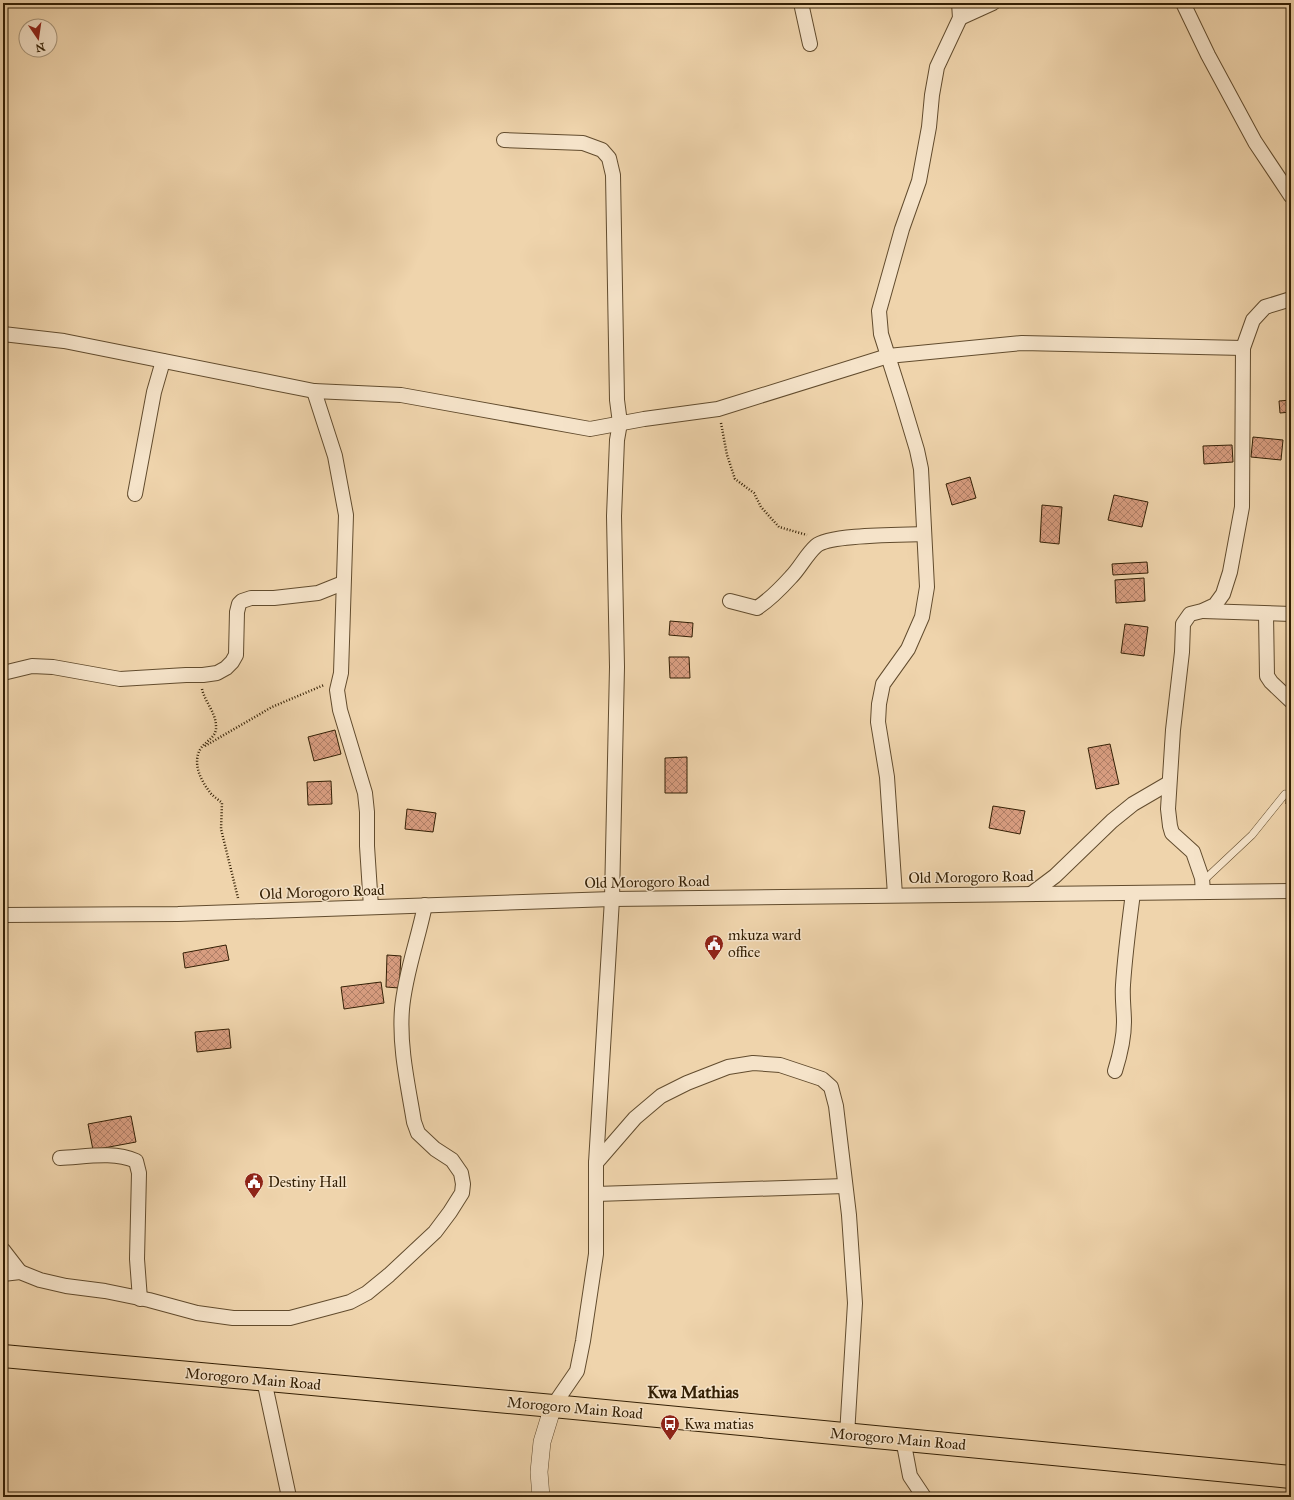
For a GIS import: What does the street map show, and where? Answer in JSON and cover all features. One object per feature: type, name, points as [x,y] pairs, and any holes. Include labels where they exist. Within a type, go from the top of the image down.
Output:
[{"type":"highway","name":"Morogoro Main Road","points":[[3,1356],[553,1406],[1291,1477]]},
{"type":"street","points":[[801,3],[810,44]]},
{"type":"street","points":[[894,895],[887,777],[878,722],[879,704],[883,684],[908,649],[922,617],[927,587],[921,469],[881,334],[879,311],[902,229],[918,181],[929,127],[932,95],[937,67],[960,18],[958,3]]},
{"type":"street","points":[[960,18],[993,3]]},
{"type":"street","points":[[1183,3],[1208,55],[1255,142],[1291,196]]},
{"type":"street","points":[[504,140],[583,143],[602,150],[609,158],[613,175],[618,400],[620,423],[616,440],[614,516],[617,667],[612,899],[596,1163],[596,1254],[577,1371],[553,1406],[542,1442],[539,1472],[541,1497]]},
{"type":"street","points":[[1202,887],[1193,852],[1172,833],[1168,809],[1183,624],[1190,614],[1216,605],[1223,594],[1230,572],[1242,508],[1243,348],[1253,320],[1265,307],[1291,299]]},
{"type":"street","points":[[3,334],[64,341],[314,391],[401,395],[590,428],[616,440]]},
{"type":"street","points":[[590,428],[718,409],[888,356],[1022,343],[1243,348]]},
{"type":"street","points":[[134,494],[154,392],[163,361]]},
{"type":"street","points":[[314,391],[335,456],[346,515],[341,673],[337,690],[340,710],[365,794],[371,907]]},
{"type":"street","points":[[730,601],[757,608],[792,577],[804,559],[817,544],[834,539],[924,534]]},
{"type":"street","points":[[3,673],[32,666],[53,667],[120,679],[217,673],[226,668],[236,655],[237,612],[239,604],[242,601],[251,598],[274,598],[318,593],[343,582]]},
{"type":"street","points":[[1202,611],[1291,614]]},
{"type":"street","points":[[1266,614],[1268,676],[1271,682],[1291,701]]},
{"type":"street","points":[[1031,894],[1055,876],[1112,821],[1133,804],[1169,783]]},
{"type":"street","name":"Old Morogoro Road","points":[[3,915],[178,914],[612,899],[1133,893],[1202,887],[1291,891]]},
{"type":"street","points":[[1115,1071],[1123,1035],[1123,988],[1126,947],[1133,893]]},
{"type":"street","points":[[3,1274],[20,1272],[40,1280],[140,1299],[197,1313],[233,1318],[290,1318],[350,1302],[373,1289],[435,1232],[462,1193],[463,1184],[461,1173],[452,1160],[435,1149],[418,1133],[414,1122],[403,1048],[402,1009],[411,962],[420,933],[425,905]]},
{"type":"street","points":[[596,1163],[635,1118],[661,1096],[687,1083],[728,1067],[753,1063],[780,1065],[822,1078],[831,1087],[836,1106],[856,1303],[847,1434]]},
{"type":"street","points":[[60,1158],[125,1156],[136,1161],[139,1173],[137,1260],[140,1299]]},
{"type":"street","points":[[596,1194],[845,1186]]},
{"type":"street","points":[[3,1250],[20,1272]]},
{"type":"street","points":[[264,1380],[289,1497]]},
{"type":"street","points":[[903,1439],[910,1476],[924,1497]]},
{"type":"lane","points":[[1202,887],[1252,835],[1285,794]]},
{"type":"path","points":[[718,409],[727,455],[734,479],[754,493],[761,507],[779,527],[796,533],[834,539]]},
{"type":"path","points":[[203,675],[202,689],[204,699],[215,718],[216,728],[212,738],[201,748],[196,763],[198,771],[209,792],[222,803],[221,829],[241,912]]},
{"type":"path","points":[[201,748],[272,707],[339,680]]},
{"type":"building","points":[[1291,400],[1291,412],[1280,413],[1279,401]]},
{"type":"building","points":[[1253,437],[1283,440],[1281,460],[1251,457]]},
{"type":"building","points":[[1232,445],[1233,462],[1204,464],[1203,446]]},
{"type":"building","points":[[970,477],[976,498],[952,505],[946,484]]},
{"type":"building","points":[[1114,495],[1148,502],[1142,527],[1108,520]]},
{"type":"building","points":[[1042,505],[1062,507],[1059,544],[1040,542]]},
{"type":"building","points":[[1147,562],[1148,573],[1113,575],[1112,564]]},
{"type":"building","points":[[1144,578],[1145,601],[1116,603],[1115,580]]},
{"type":"building","points":[[670,621],[693,623],[692,637],[669,635]]},
{"type":"building","points":[[1125,624],[1148,627],[1144,656],[1121,653]]},
{"type":"building","points":[[669,657],[689,657],[690,678],[670,678]]},
{"type":"building","points":[[335,730],[341,754],[314,761],[308,737]]},
{"type":"building","points":[[1110,744],[1119,784],[1096,789],[1088,748]]},
{"type":"building","points":[[687,757],[687,793],[665,793],[665,758]]},
{"type":"building","points":[[1288,766],[1291,766],[1291,804],[1286,804]]},
{"type":"building","points":[[331,781],[332,804],[308,805],[307,782]]},
{"type":"building","points":[[993,806],[1025,811],[1020,834],[989,828]]},
{"type":"building","points":[[407,809],[436,813],[433,832],[405,829]]},
{"type":"building","points":[[226,945],[229,960],[185,968],[183,953]]},
{"type":"building","points":[[387,955],[401,956],[399,988],[386,987]]},
{"type":"building","points":[[381,982],[384,1003],[344,1009],[341,987]]},
{"type":"building","points":[[229,1029],[231,1048],[197,1052],[195,1032]]},
{"type":"building","points":[[131,1116],[136,1142],[93,1150],[88,1124]]},
{"type":"place","name":"mkuza ward office","points":[[714,961]]},
{"type":"place","name":"Destiny Hall","points":[[254,1199]]},
{"type":"place","name":"Kwa matias","points":[[670,1441]]},
{"type":"district","name":"Kwa Mathias","points":[[693,1392]]}]
